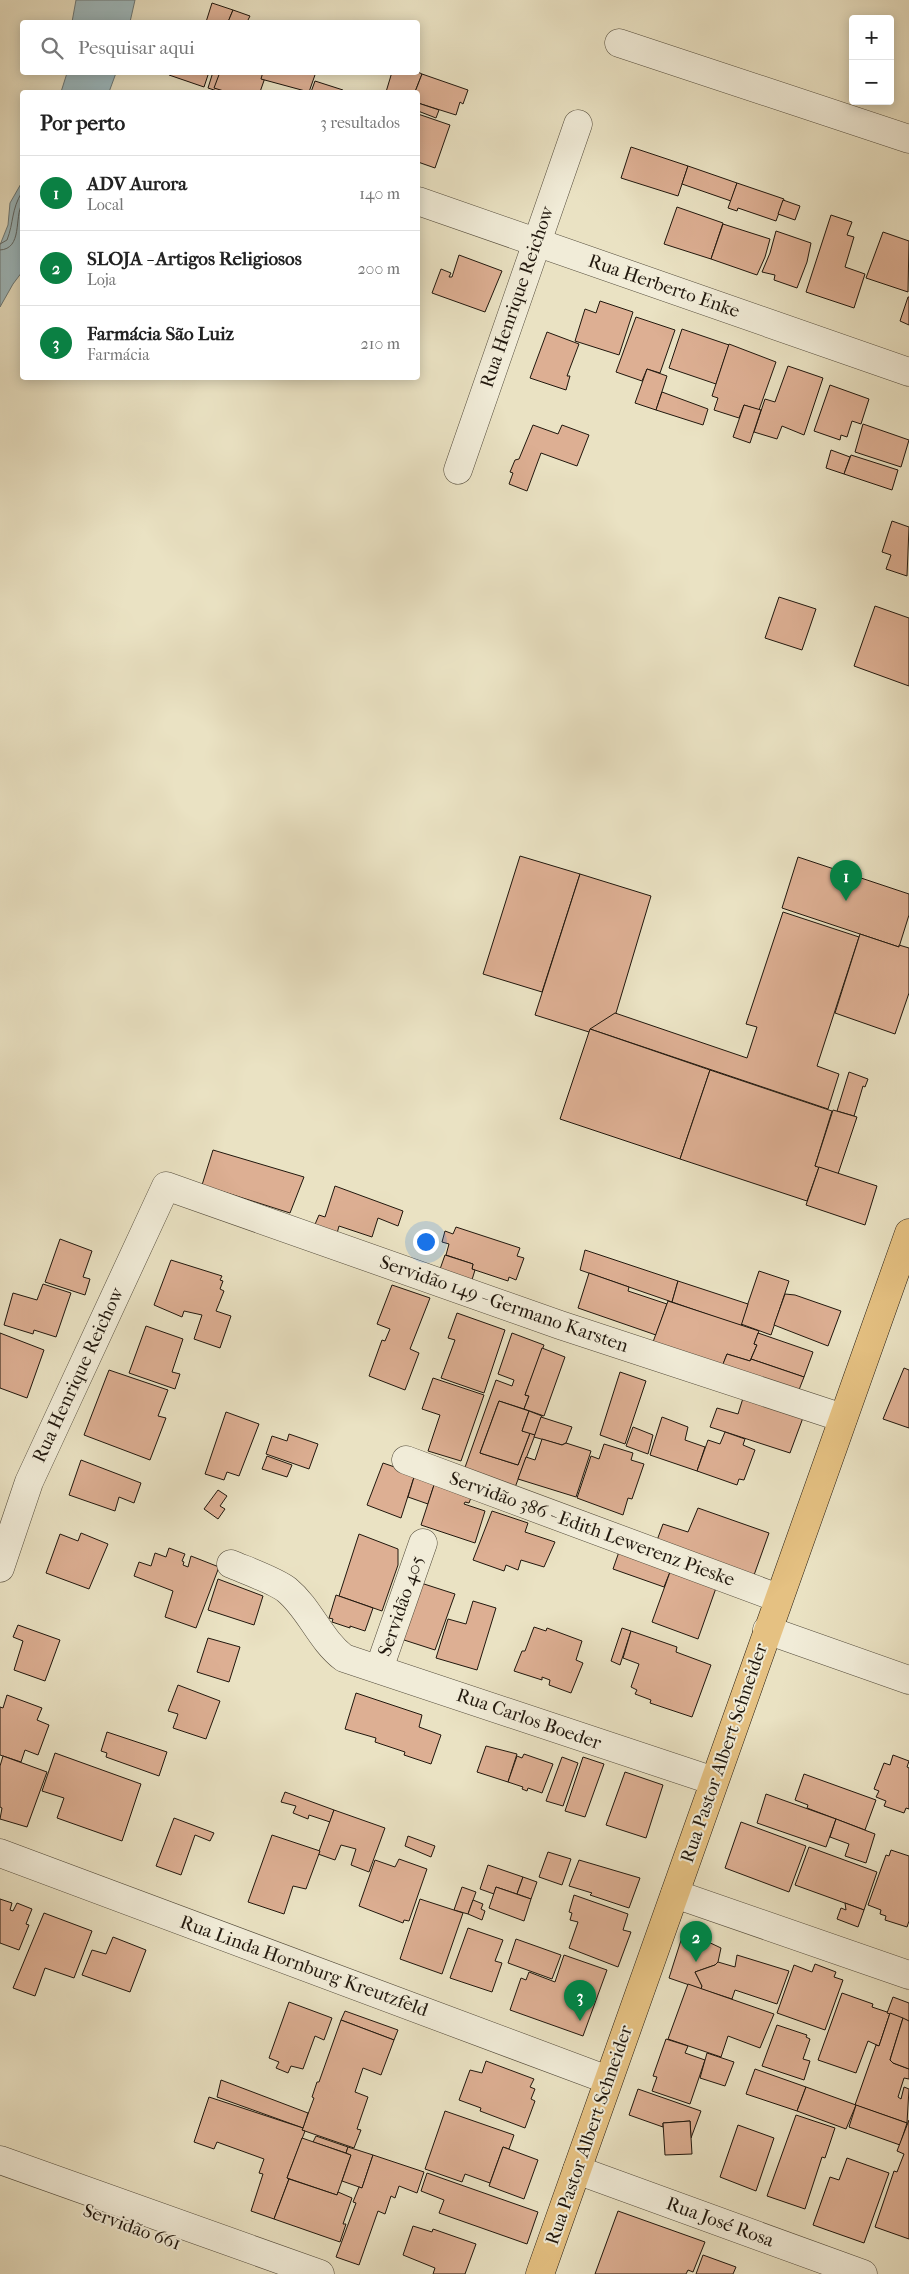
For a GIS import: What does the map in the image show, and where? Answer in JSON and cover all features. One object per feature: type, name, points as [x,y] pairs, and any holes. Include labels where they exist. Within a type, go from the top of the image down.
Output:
[{"type":"main road","name":"Rua Pastor Albert Schneider","points":[[540,2274],[778,1598],[909,1233]]},
{"type":"street","points":[[619,43],[909,139]]},
{"type":"street","name":"Rua Henrique Reichow","points":[[458,470],[578,124]]},
{"type":"street","name":"Rua Herberto Enke","points":[[420,202],[909,372]]},
{"type":"street","name":"Rua Henrique Reichow","points":[[0,1568],[28,1482],[166,1186]]},
{"type":"street","name":"Servidão 149 - Germano Karsten","points":[[166,1186],[560,1325],[843,1418]]},
{"type":"street","name":"Servidão 386 - Edith Lewerenz Pieske","points":[[406,1460],[778,1598]]},
{"type":"street","name":"Servidão 405","points":[[379,1669],[423,1543]]},
{"type":"street","name":"Rua Carlos Boeder","points":[[230,1564],[286,1589],[316,1624],[330,1648],[344,1658],[714,1781]]},
{"type":"street","points":[[767,1630],[909,1680]]},
{"type":"street","name":"Rua Linda Hornburg Kreutzfeld","points":[[0,1853],[608,2080]]},
{"type":"street","points":[[675,1894],[909,1975]]},
{"type":"street","points":[[0,2160],[320,2274]]},
{"type":"street","name":"Rua José Rosa","points":[[577,2170],[833,2269],[863,2274]]},
{"type":"street","name":"Servidão 661","points":[[0,2181],[264,2274]]},
{"type":"water","points":[[76,0],[135,0],[130,20],[72,20]]},
{"type":"water","points":[[66,75],[115,75],[110,90],[62,90]]},
{"type":"water","points":[[20,186],[20,275],[0,307],[0,245],[8,225],[10,203]]},
{"type":"building","points":[[212,3],[233,10],[229,20],[207,20]]},
{"type":"building","points":[[233,10],[250,16],[248,20],[229,20]]},
{"type":"building","points":[[422,74],[416,90],[387,90],[391,75]]},
{"type":"building","points":[[422,74],[468,90],[463,104],[460,102],[456,115],[420,104],[420,90],[416,90]]},
{"type":"building","points":[[169,75],[208,75],[204,87]]},
{"type":"building","points":[[212,75],[262,75],[257,90],[214,90],[208,88]]},
{"type":"building","points":[[219,75],[266,75],[261,90],[220,90],[214,88]]},
{"type":"building","points":[[262,75],[315,75],[310,90],[302,90],[261,79]]},
{"type":"building","points":[[315,81],[343,90],[312,90]]},
{"type":"building","points":[[420,104],[439,110],[436,118],[420,112]]},
{"type":"building","points":[[420,115],[450,125],[435,168],[420,163]]},
{"type":"building","points":[[631,147],[688,166],[678,196],[621,178]]},
{"type":"building","points":[[688,166],[737,183],[731,201],[682,184]]},
{"type":"building","points":[[737,183],[784,199],[776,221],[738,208],[737,211],[728,208]]},
{"type":"building","points":[[783,200],[800,206],[795,220],[778,214]]},
{"type":"building","points":[[677,207],[723,223],[711,259],[664,244]]},
{"type":"building","points":[[831,215],[852,222],[847,235],[854,237],[845,267],[865,274],[854,308],[806,292]]},
{"type":"building","points":[[723,224],[770,239],[757,275],[711,259]]},
{"type":"building","points":[[776,231],[811,243],[807,262],[797,288],[774,280],[775,275],[762,272]]},
{"type":"building","points":[[883,232],[909,241],[908,292],[866,278]]},
{"type":"building","points":[[459,255],[502,271],[485,312],[432,293],[441,269],[451,273],[449,277],[452,277]]},
{"type":"building","points":[[909,297],[909,325],[900,321]]},
{"type":"building","points":[[600,301],[633,312],[619,355],[575,341],[585,309],[596,313]]},
{"type":"building","points":[[636,317],[675,330],[660,373],[647,369],[642,381],[616,372]]},
{"type":"building","points":[[682,329],[729,345],[716,384],[669,368]]},
{"type":"building","points":[[547,332],[579,344],[567,376],[570,376],[566,390],[530,378]]},
{"type":"building","points":[[729,344],[776,362],[759,410],[744,405],[739,418],[714,410],[718,398],[712,396]]},
{"type":"building","points":[[788,366],[823,378],[804,435],[782,426],[777,439],[754,432],[765,399],[775,402]]},
{"type":"building","points":[[647,369],[667,376],[656,410],[635,403]]},
{"type":"building","points":[[830,385],[869,399],[861,424],[852,421],[847,437],[841,435],[840,440],[814,431]]},
{"type":"building","points":[[662,392],[708,409],[703,425],[656,410]]},
{"type":"building","points":[[744,405],[761,410],[750,443],[733,437]]},
{"type":"building","points":[[863,424],[909,440],[901,467],[855,452]]},
{"type":"building","points":[[533,425],[558,434],[562,425],[589,435],[577,466],[541,453],[527,491],[509,484],[513,473],[510,472],[515,460],[519,459]]},
{"type":"building","points":[[831,450],[850,457],[844,474],[826,468]]},
{"type":"building","points":[[851,455],[898,470],[892,490],[844,474]]},
{"type":"building","points":[[892,521],[909,527],[907,576],[886,569],[891,555],[882,552]]},
{"type":"building","points":[[779,597],[816,609],[802,650],[765,638]]},
{"type":"building","points":[[875,606],[909,618],[909,686],[854,666]]},
{"type":"building","points":[[520,856],[580,874],[542,992],[483,974]]},
{"type":"building","points":[[798,857],[909,894],[909,915],[899,947],[782,908]]},
{"type":"building","points":[[580,874],[651,896],[616,1013],[589,1032],[535,1015]]},
{"type":"building","points":[[783,912],[859,937],[817,1066],[839,1074],[828,1109],[590,1029],[615,1013],[747,1058],[757,1027],[746,1024]]},
{"type":"building","points":[[860,934],[899,947],[899,945],[909,948],[909,993],[895,1034],[835,1013]]},
{"type":"building","points":[[590,1029],[710,1070],[680,1159],[560,1119]]},
{"type":"building","points":[[710,1070],[832,1111],[815,1166],[819,1167],[807,1201],[680,1159]]},
{"type":"building","points":[[849,1072],[868,1079],[865,1087],[863,1086],[854,1116],[837,1111]]},
{"type":"building","points":[[833,1110],[857,1117],[838,1174],[815,1166]]},
{"type":"building","points":[[213,1150],[304,1177],[290,1213],[202,1185]]},
{"type":"building","points":[[819,1167],[877,1186],[865,1225],[806,1205]]},
{"type":"building","points":[[335,1186],[403,1211],[398,1226],[378,1218],[372,1237],[339,1226],[336,1237],[313,1229],[319,1215],[325,1217]]},
{"type":"building","points":[[456,1227],[520,1248],[517,1256],[524,1258],[516,1280],[509,1277],[508,1281],[472,1269],[473,1264],[446,1255],[449,1244],[442,1242],[445,1231],[453,1234]]},
{"type":"building","points":[[60,1239],[92,1251],[83,1277],[90,1279],[85,1295],[45,1282]]},
{"type":"building","points":[[585,1250],[678,1281],[672,1302],[580,1270]]},
{"type":"building","points":[[445,1255],[473,1264],[472,1269],[475,1270],[471,1283],[439,1272]]},
{"type":"building","points":[[171,1260],[222,1276],[220,1280],[223,1281],[220,1289],[224,1291],[216,1311],[231,1316],[220,1348],[194,1339],[202,1315],[184,1311],[182,1317],[154,1305]]},
{"type":"building","points":[[759,1271],[789,1281],[771,1335],[741,1324]]},
{"type":"building","points":[[589,1273],[629,1287],[628,1291],[667,1304],[656,1335],[578,1308]]},
{"type":"building","points":[[678,1281],[748,1304],[741,1326],[672,1302]]},
{"type":"building","points":[[43,1284],[71,1293],[56,1337],[34,1330],[33,1334],[4,1325],[13,1293],[37,1300]]},
{"type":"building","points":[[392,1285],[430,1298],[410,1349],[419,1353],[405,1390],[369,1376],[382,1340],[385,1341],[390,1329],[377,1324]]},
{"type":"building","points":[[785,1294],[795,1295],[841,1311],[828,1346],[774,1325]]},
{"type":"building","points":[[668,1301],[759,1331],[754,1344],[757,1345],[750,1361],[727,1354],[722,1367],[653,1342]]},
{"type":"building","points":[[457,1313],[505,1330],[484,1393],[441,1378],[455,1340],[448,1338]]},
{"type":"building","points":[[146,1326],[183,1339],[172,1372],[180,1374],[175,1389],[129,1373]]},
{"type":"building","points":[[0,1333],[44,1350],[27,1398],[0,1388]]},
{"type":"building","points":[[512,1333],[544,1345],[525,1395],[529,1396],[524,1409],[499,1401],[480,1453],[518,1465],[530,1433],[535,1435],[514,1490],[463,1473],[496,1380],[512,1386],[514,1380],[498,1374]]},
{"type":"building","points":[[758,1333],[813,1352],[804,1377],[751,1359],[757,1345],[754,1344]]},
{"type":"building","points":[[542,1348],[565,1357],[544,1416],[524,1409],[529,1396],[525,1395]]},
{"type":"building","points":[[727,1354],[750,1361],[751,1359],[804,1377],[797,1395],[721,1369]]},
{"type":"building","points":[[904,1368],[909,1370],[909,1428],[883,1419]]},
{"type":"building","points":[[109,1370],[168,1390],[158,1416],[166,1418],[150,1460],[84,1435]]},
{"type":"building","points":[[620,1372],[646,1381],[625,1444],[600,1435]]},
{"type":"building","points":[[433,1378],[484,1395],[461,1461],[428,1451],[440,1415],[422,1409]]},
{"type":"building","points":[[744,1395],[804,1415],[790,1453],[710,1427],[717,1408],[738,1414]]},
{"type":"building","points":[[499,1401],[529,1411],[522,1431],[530,1433],[518,1465],[480,1453]]},
{"type":"building","points":[[529,1411],[542,1416],[535,1435],[522,1431]]},
{"type":"building","points":[[226,1412],[259,1424],[239,1476],[227,1472],[224,1480],[205,1474]]},
{"type":"building","points":[[541,1417],[572,1427],[566,1443],[562,1445],[534,1437]]},
{"type":"building","points":[[662,1417],[688,1427],[685,1440],[705,1447],[697,1471],[650,1455]]},
{"type":"building","points":[[633,1427],[653,1435],[648,1454],[626,1446]]},
{"type":"building","points":[[725,1432],[745,1439],[743,1445],[755,1450],[744,1480],[739,1479],[737,1485],[697,1471],[708,1440],[720,1444]]},
{"type":"building","points":[[289,1434],[318,1444],[309,1469],[266,1454],[272,1436],[287,1441]]},
{"type":"building","points":[[542,1439],[562,1445],[566,1443],[591,1451],[576,1497],[518,1479],[526,1457],[535,1460]]},
{"type":"building","points":[[604,1444],[633,1453],[631,1460],[644,1464],[632,1499],[628,1498],[623,1515],[577,1498],[591,1456],[599,1459]]},
{"type":"building","points":[[267,1456],[292,1465],[287,1477],[262,1469]]},
{"type":"building","points":[[81,1460],[141,1483],[134,1503],[119,1497],[115,1511],[69,1495]]},
{"type":"building","points":[[383,1463],[415,1474],[401,1518],[367,1505]]},
{"type":"building","points":[[415,1474],[435,1482],[428,1504],[408,1497]]},
{"type":"building","points":[[435,1482],[472,1495],[469,1503],[465,1502],[464,1504],[485,1511],[475,1543],[421,1525]]},
{"type":"building","points":[[218,1490],[227,1496],[220,1506],[225,1509],[218,1519],[204,1509]]},
{"type":"building","points":[[698,1508],[769,1533],[753,1578],[656,1543],[663,1524],[688,1532]]},
{"type":"building","points":[[492,1511],[528,1523],[525,1532],[555,1542],[544,1567],[521,1560],[518,1570],[506,1565],[504,1571],[473,1560]]},
{"type":"building","points":[[81,1533],[108,1544],[89,1589],[46,1573],[60,1534],[78,1541]]},
{"type":"building","points":[[359,1534],[398,1549],[398,1565],[382,1611],[339,1596]]},
{"type":"building","points":[[621,1546],[670,1572],[664,1587],[613,1569]]},
{"type":"building","points":[[169,1548],[185,1554],[182,1561],[184,1562],[183,1565],[188,1567],[191,1556],[219,1567],[196,1628],[165,1617],[173,1591],[134,1576],[139,1562],[151,1566],[155,1553],[166,1557]]},
{"type":"building","points":[[670,1572],[716,1588],[698,1639],[652,1622]]},
{"type":"building","points":[[218,1579],[263,1596],[254,1625],[208,1610]]},
{"type":"building","points":[[421,1583],[455,1594],[435,1650],[401,1639]]},
{"type":"building","points":[[336,1595],[373,1608],[365,1631],[332,1622],[333,1619],[329,1618]]},
{"type":"building","points":[[473,1601],[496,1608],[477,1670],[436,1658],[448,1619],[466,1624]]},
{"type":"building","points":[[18,1625],[60,1640],[45,1681],[14,1670],[23,1641],[13,1637]]},
{"type":"building","points":[[534,1627],[546,1631],[547,1628],[582,1641],[576,1660],[583,1663],[571,1693],[549,1685],[550,1680],[542,1677],[542,1680],[514,1671],[522,1651],[525,1651]]},
{"type":"building","points":[[622,1628],[631,1631],[620,1665],[611,1661]]},
{"type":"building","points":[[631,1631],[677,1647],[676,1652],[711,1665],[692,1717],[650,1703],[651,1700],[635,1694],[637,1690],[631,1687],[639,1664],[623,1658]]},
{"type":"building","points":[[208,1638],[240,1647],[229,1682],[197,1672]]},
{"type":"building","points":[[178,1685],[220,1701],[206,1739],[173,1728],[178,1714],[168,1711]]},
{"type":"building","points":[[356,1693],[422,1715],[419,1727],[441,1735],[431,1764],[404,1755],[405,1752],[375,1742],[376,1738],[345,1729]]},
{"type":"building","points":[[7,1695],[42,1708],[37,1720],[49,1725],[38,1755],[25,1750],[21,1762],[0,1755],[0,1707],[3,1708]]},
{"type":"building","points":[[107,1732],[167,1752],[159,1776],[106,1757],[107,1753],[101,1751]]},
{"type":"building","points":[[486,1746],[517,1754],[508,1782],[477,1772]]},
{"type":"building","points":[[55,1753],[141,1784],[122,1841],[57,1818],[64,1798],[42,1791]]},
{"type":"building","points":[[524,1754],[553,1764],[542,1793],[528,1788],[527,1791],[522,1789],[523,1787],[508,1782],[517,1756],[522,1758]]},
{"type":"building","points":[[893,1755],[909,1761],[907,1767],[909,1768],[909,1809],[906,1808],[904,1813],[884,1806],[886,1801],[876,1797],[879,1791],[874,1789],[884,1763],[890,1765]]},
{"type":"building","points":[[3,1756],[47,1772],[27,1827],[0,1819],[2,1808],[0,1807],[0,1766]]},
{"type":"building","points":[[562,1757],[578,1763],[563,1806],[546,1801]]},
{"type":"building","points":[[583,1757],[604,1764],[585,1817],[565,1811]]},
{"type":"building","points":[[625,1772],[663,1785],[646,1838],[606,1825]]},
{"type":"building","points":[[804,1774],[876,1800],[865,1830],[807,1808],[808,1805],[795,1800]]},
{"type":"building","points":[[285,1792],[334,1810],[330,1822],[309,1815],[308,1819],[293,1813],[296,1806],[281,1802]]},
{"type":"building","points":[[766,1794],[836,1819],[826,1847],[757,1823]]},
{"type":"building","points":[[334,1810],[385,1828],[369,1872],[351,1865],[356,1849],[341,1845],[335,1860],[318,1854]]},
{"type":"building","points":[[174,1818],[214,1833],[210,1841],[195,1835],[181,1875],[156,1866]]},
{"type":"building","points":[[836,1819],[875,1834],[866,1863],[845,1856],[849,1844],[830,1837]]},
{"type":"building","points":[[741,1822],[806,1846],[789,1892],[725,1868]]},
{"type":"building","points":[[272,1835],[320,1851],[306,1889],[293,1886],[284,1914],[248,1902]]},
{"type":"building","points":[[408,1836],[435,1846],[431,1857],[405,1846]]},
{"type":"building","points":[[809,1847],[877,1872],[864,1910],[795,1885]]},
{"type":"building","points":[[891,1850],[909,1856],[909,1921],[907,1927],[885,1920],[886,1916],[880,1914],[881,1910],[868,1905],[886,1855],[889,1856]]},
{"type":"building","points":[[548,1852],[571,1859],[562,1885],[539,1877]]},
{"type":"building","points":[[399,1859],[427,1869],[409,1921],[404,1920],[403,1923],[359,1906],[375,1860],[395,1867]]},
{"type":"building","points":[[579,1860],[640,1878],[629,1908],[569,1886]]},
{"type":"building","points":[[488,1865],[523,1877],[517,1894],[496,1887],[494,1894],[480,1889]]},
{"type":"building","points":[[523,1877],[537,1882],[531,1899],[517,1894]]},
{"type":"building","points":[[462,1887],[476,1892],[468,1914],[454,1910]]},
{"type":"building","points":[[496,1887],[531,1899],[524,1921],[489,1908]]},
{"type":"building","points":[[574,1895],[628,1914],[623,1930],[631,1932],[618,1967],[569,1948],[578,1922],[570,1920],[572,1913],[569,1912]]},
{"type":"building","points":[[0,1899],[12,1903],[10,1910],[13,1911],[17,1903],[32,1909],[26,1924],[29,1925],[19,1950],[0,1943]]},
{"type":"building","points":[[420,1899],[463,1913],[442,1974],[400,1959]]},
{"type":"building","points":[[473,1900],[483,1904],[481,1909],[485,1911],[482,1920],[468,1914]]},
{"type":"building","points":[[845,1903],[864,1910],[858,1927],[837,1919],[841,1908],[846,1910]]},
{"type":"building","points":[[44,1913],[92,1931],[74,1978],[45,1968],[35,1996],[13,1988]]},
{"type":"building","points":[[468,1928],[503,1940],[495,1961],[502,1963],[492,1992],[450,1978]]},
{"type":"building","points":[[683,1934],[702,1939],[721,1948],[718,1962],[715,1965],[695,1972],[702,1986],[701,1989],[669,1978]]},
{"type":"building","points":[[113,1937],[146,1950],[130,1992],[82,1975],[92,1950],[106,1954]]},
{"type":"building","points":[[516,1939],[561,1955],[552,1979],[508,1963]]},
{"type":"building","points":[[564,1955],[607,1970],[583,2036],[510,2010],[521,1978],[526,1980],[529,1972],[555,1982]]},
{"type":"building","points":[[737,1955],[789,1971],[777,2004],[735,1990],[732,1999],[701,1989],[702,1986],[695,1972],[715,1965],[718,1962],[735,1967]]},
{"type":"building","points":[[815,1964],[836,1972],[834,1977],[843,1980],[825,2030],[777,2013],[794,1965],[812,1972]]},
{"type":"building","points":[[688,1984],[774,2014],[760,2048],[728,2036],[721,2057],[668,2039]]},
{"type":"building","points":[[842,1993],[873,2004],[872,2007],[890,2013],[879,2046],[868,2041],[856,2073],[818,2060]]},
{"type":"building","points":[[893,1997],[909,2003],[909,2021],[887,2013]]},
{"type":"building","points":[[289,2002],[332,2018],[324,2040],[315,2036],[303,2069],[291,2066],[288,2073],[276,2068],[279,2062],[269,2058]]},
{"type":"building","points":[[345,2011],[398,2030],[394,2040],[341,2020]]},
{"type":"building","points":[[890,2013],[903,2018],[890,2060],[909,2069],[909,2079],[904,2078],[898,2097],[901,2099],[904,2087],[909,2089],[907,2123],[855,2105],[876,2045],[879,2046]]},
{"type":"building","points":[[903,2018],[909,2021],[909,2069],[890,2060]]},
{"type":"building","points":[[341,2020],[394,2040],[381,2075],[363,2068],[355,2092],[368,2097],[357,2129],[361,2130],[354,2148],[302,2130],[314,2098],[312,2097],[317,2082],[319,2082]]},
{"type":"building","points":[[777,2025],[807,2035],[806,2037],[810,2039],[803,2059],[810,2061],[804,2080],[762,2066]]},
{"type":"building","points":[[666,2039],[688,2046],[685,2053],[705,2060],[690,2104],[652,2091],[657,2077],[653,2076]]},
{"type":"building","points":[[707,2053],[734,2062],[725,2086],[700,2078]]},
{"type":"building","points":[[486,2061],[534,2079],[530,2087],[535,2089],[531,2099],[535,2101],[525,2128],[480,2111],[481,2108],[459,2100],[470,2070],[482,2073]]},
{"type":"building","points":[[755,2069],[806,2087],[797,2111],[746,2094]]},
{"type":"building","points":[[221,2080],[308,2113],[303,2128],[217,2097]]},
{"type":"building","points":[[806,2087],[856,2105],[846,2129],[797,2111]]},
{"type":"building","points":[[638,2089],[701,2111],[691,2138],[690,2121],[663,2123],[663,2127],[629,2115]]},
{"type":"building","points":[[209,2097],[303,2128],[302,2130],[305,2131],[274,2219],[251,2211],[263,2174],[259,2173],[264,2159],[217,2142],[214,2149],[194,2142]]},
{"type":"building","points":[[856,2105],[907,2123],[900,2145],[849,2127]]},
{"type":"building","points":[[445,2111],[514,2135],[509,2149],[503,2147],[490,2183],[465,2174],[462,2182],[425,2169]]},
{"type":"building","points":[[796,2115],[835,2128],[825,2158],[822,2157],[805,2209],[767,2196]]},
{"type":"building","points":[[909,2120],[909,2239],[875,2227],[894,2171],[897,2172],[904,2154],[897,2151]]},
{"type":"building","points":[[690,2121],[692,2154],[665,2155],[663,2123]]},
{"type":"building","points":[[738,2125],[774,2138],[756,2191],[720,2177]]},
{"type":"building","points":[[316,2136],[348,2147],[346,2153],[313,2142]]},
{"type":"building","points":[[302,2138],[351,2155],[337,2195],[287,2178]]},
{"type":"building","points":[[348,2147],[373,2155],[362,2188],[342,2181],[351,2155],[346,2153]]},
{"type":"building","points":[[503,2147],[538,2160],[524,2199],[489,2186]]},
{"type":"building","points":[[373,2155],[424,2172],[417,2193],[399,2186],[395,2198],[391,2196],[385,2214],[378,2211],[359,2265],[336,2257],[356,2203],[353,2202],[359,2187],[362,2188]]},
{"type":"building","points":[[847,2158],[889,2173],[864,2243],[813,2225],[830,2177],[839,2180]]},
{"type":"building","points":[[427,2173],[538,2212],[527,2244],[439,2213],[444,2200],[421,2191]]},
{"type":"building","points":[[289,2179],[337,2195],[338,2192],[352,2198],[343,2224],[346,2224],[340,2242],[274,2219]]},
{"type":"building","points":[[618,2211],[705,2242],[693,2272],[688,2270],[686,2274],[595,2274]]},
{"type":"building","points":[[413,2226],[432,2232],[433,2229],[476,2244],[465,2274],[433,2274],[435,2268],[403,2255]]},
{"type":"building","points":[[703,2255],[736,2267],[733,2274],[696,2274]]},
{"type":"place","name":"ADV Aurora","points":[[846,901]]},
{"type":"place","name":"SLOJA - Artigos Religiosos","points":[[696,1962]]},
{"type":"place","name":"Farmácia São Luiz","points":[[580,2021]]}]
